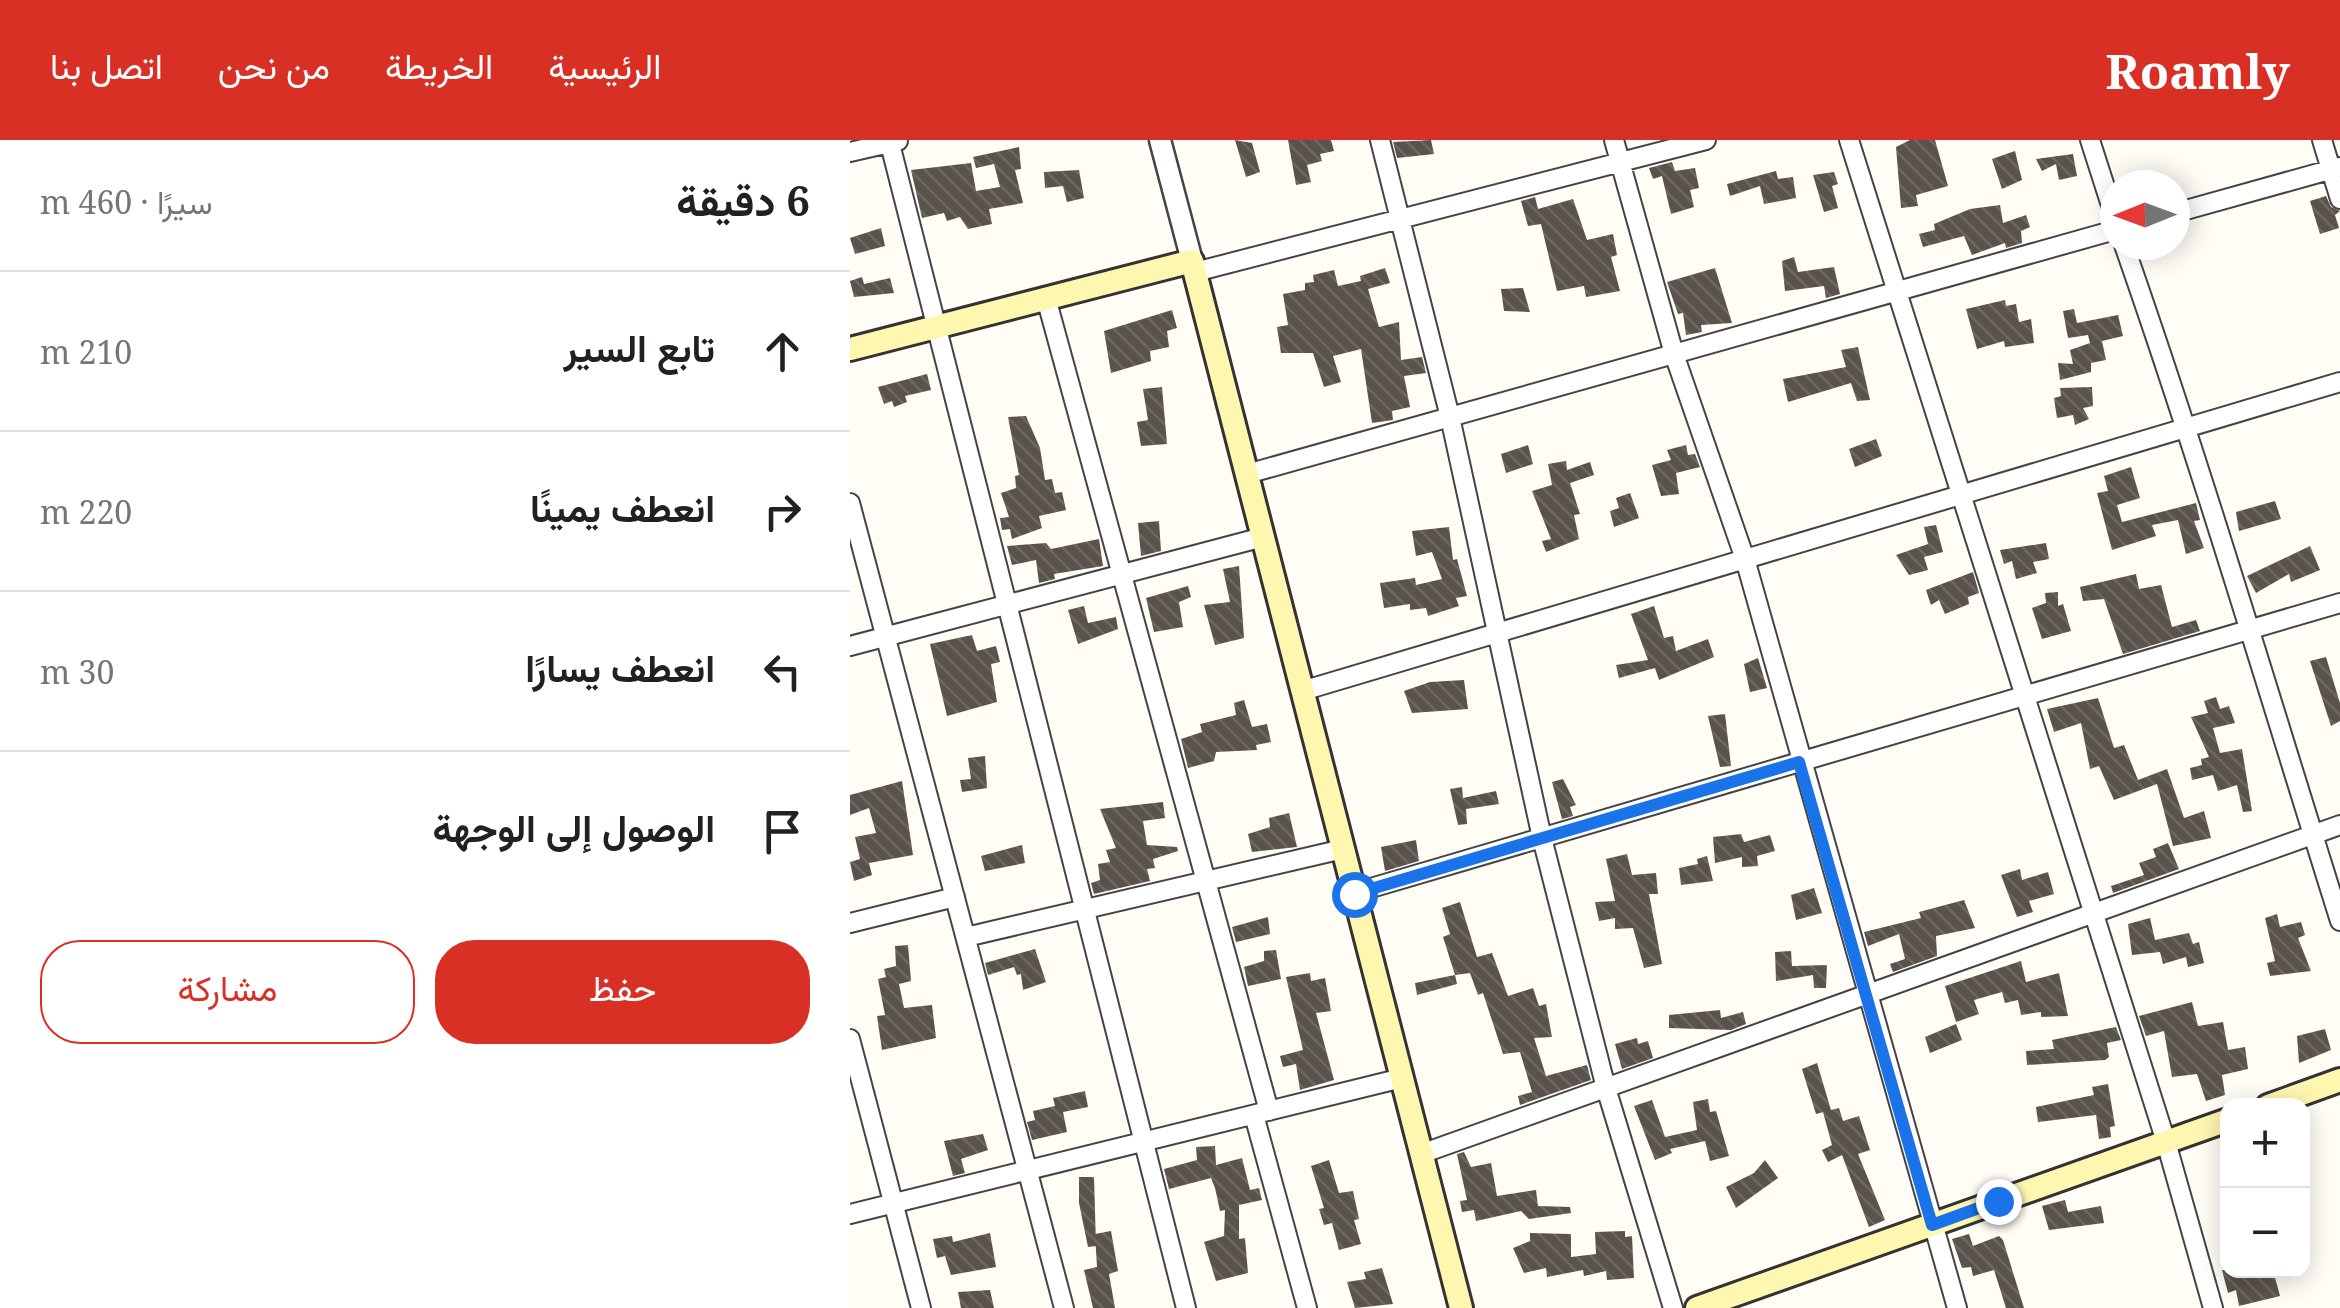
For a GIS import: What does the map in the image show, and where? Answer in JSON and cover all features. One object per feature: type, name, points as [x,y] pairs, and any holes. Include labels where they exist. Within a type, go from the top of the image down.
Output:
[{"type":"main road","points":[[850,349],[1046,298],[1193,266],[1461,1308]]},
{"type":"main road","points":[[2290,1098],[2340,1080]]},
{"type":"main road","points":[[1697,1308],[2220,1123]]},
{"type":"street","points":[[1160,140],[1193,266],[1402,218],[1706,140]]},
{"type":"street","points":[[1380,140],[1450,417],[1542,838],[1606,1088],[1673,1308]]},
{"type":"street","points":[[1614,140],[1674,354],[1745,559],[1799,762],[1957,1308]]},
{"type":"street","points":[[1849,140],[2166,1142],[2213,1308]]},
{"type":"street","points":[[2090,140],[2100,171]]},
{"type":"street","points":[[2322,140],[2335,168],[2340,199]]},
{"type":"street","points":[[850,152],[893,141],[936,326],[1186,1308]]},
{"type":"street","points":[[2190,209],[2335,168]]},
{"type":"street","points":[[1247,474],[2100,234]]},
{"type":"street","points":[[2129,260],[2188,427],[2246,630],[2340,920]]},
{"type":"street","points":[[1046,298],[1206,881],[1307,1308]]},
{"type":"street","points":[[1302,690],[2340,382]]},
{"type":"street","points":[[850,503],[1064,1308]]},
{"type":"street","points":[[850,646],[1263,537]]},
{"type":"street","points":[[1354,894],[2340,603]]},
{"type":"street","points":[[1421,1154],[2340,825]]},
{"type":"street","points":[[966,937],[1343,848]]},
{"type":"street","points":[[850,923],[955,897]]},
{"type":"street","points":[[850,1039],[921,1308]]},
{"type":"street","points":[[850,1214],[1402,1078]]},
{"type":"building","points":[[1235,140],[1252,143],[1260,172],[1246,177]]},
{"type":"building","points":[[1288,140],[1331,140],[1334,151],[1320,154],[1322,161],[1307,165],[1311,182],[1296,185]]},
{"type":"building","points":[[1431,140],[1434,154],[1397,158],[1393,142]]},
{"type":"building","points":[[1910,140],[1935,140],[1948,186],[1916,195],[1918,206],[1901,208],[1896,147]]},
{"type":"building","points":[[1019,147],[1021,169],[1015,170],[1023,203],[989,209],[992,224],[968,229],[960,217],[947,221],[944,213],[922,218],[911,170],[971,163],[976,191],[1000,187],[994,164],[976,168],[973,157]]},
{"type":"building","points":[[2015,151],[2022,180],[2002,189],[1992,159]]},
{"type":"building","points":[[2073,154],[2077,176],[2059,180],[2056,164],[2042,171],[2036,159]]},
{"type":"building","points":[[1672,162],[1675,171],[1695,168],[1699,188],[1690,190],[1694,207],[1671,214],[1662,176],[1653,179],[1649,168]]},
{"type":"building","points":[[1079,170],[1084,198],[1067,202],[1063,186],[1045,188],[1044,172]]},
{"type":"building","points":[[1776,171],[1778,179],[1793,177],[1796,198],[1764,204],[1760,186],[1730,196],[1727,184]]},
{"type":"building","points":[[1834,172],[1838,184],[1832,186],[1838,208],[1824,212],[1813,175]]},
{"type":"building","points":[[2326,196],[2331,207],[2340,211],[2335,215],[2339,228],[2320,234],[2310,201]]},
{"type":"building","points":[[1535,197],[1538,209],[1573,199],[1587,240],[1613,234],[1617,255],[1611,257],[1620,291],[1586,297],[1584,286],[1557,291],[1541,224],[1528,226],[1521,201]]},
{"type":"building","points":[[2000,205],[2003,223],[2026,215],[2030,227],[2021,231],[2022,243],[2006,248],[2005,243],[1972,255],[1964,236],[1923,247],[1919,234],[1935,230],[1934,224],[1970,209]]},
{"type":"building","points":[[881,228],[885,246],[855,254],[850,238]]},
{"type":"building","points":[[1794,257],[1798,272],[1834,267],[1840,294],[1826,298],[1824,286],[1785,291],[1782,261]]},
{"type":"building","points":[[1385,268],[1390,283],[1368,289],[1379,327],[1399,322],[1401,360],[1422,357],[1426,373],[1404,376],[1410,407],[1392,411],[1393,420],[1372,423],[1361,349],[1333,356],[1341,382],[1324,387],[1313,353],[1281,353],[1277,327],[1288,325],[1283,294],[1305,290],[1305,283],[1314,282],[1313,275],[1334,270],[1338,286],[1361,281],[1360,276]]},
{"type":"building","points":[[1715,268],[1732,323],[1701,325],[1702,332],[1686,335],[1683,313],[1678,314],[1667,282]]},
{"type":"building","points":[[862,277],[864,284],[890,278],[894,293],[854,297],[850,281]]},
{"type":"building","points":[[1523,288],[1530,312],[1504,311],[1501,289]]},
{"type":"building","points":[[2005,300],[2006,306],[2016,304],[2019,322],[2031,319],[2034,343],[2005,347],[2004,341],[1977,349],[1966,309]]},
{"type":"building","points":[[2074,309],[2077,323],[2118,315],[2123,336],[2102,341],[2106,360],[2091,363],[2091,372],[2060,380],[2058,363],[2073,364],[2070,350],[2090,343],[2088,335],[2068,338],[2063,311]]},
{"type":"building","points":[[1172,310],[1177,328],[1167,331],[1169,347],[1150,351],[1151,361],[1111,373],[1104,331]]},
{"type":"building","points":[[1858,347],[1870,400],[1857,401],[1851,383],[1788,402],[1783,379],[1846,367],[1841,350]]},
{"type":"building","points":[[927,374],[931,390],[905,396],[907,402],[894,407],[892,401],[884,404],[878,387]]},
{"type":"building","points":[[1162,387],[1167,444],[1141,446],[1137,422],[1148,420],[1143,389]]},
{"type":"building","points":[[2092,387],[2093,406],[2083,408],[2089,419],[2075,425],[2073,415],[2057,418],[2054,398],[2061,396],[2060,388]]},
{"type":"building","points":[[1026,416],[1040,448],[1045,480],[1052,479],[1055,493],[1062,492],[1066,510],[1039,516],[1042,528],[1012,539],[1010,529],[1002,530],[1000,518],[1009,517],[1001,493],[1016,488],[1015,476],[1019,475],[1008,417]]},
{"type":"building","points":[[1876,439],[1882,456],[1855,467],[1849,449]]},
{"type":"building","points":[[1528,445],[1533,464],[1506,473],[1501,454]]},
{"type":"building","points":[[1686,445],[1688,455],[1695,454],[1700,467],[1676,473],[1679,494],[1661,496],[1652,465],[1671,460],[1667,450]]},
{"type":"building","points":[[1566,461],[1567,470],[1590,462],[1594,475],[1570,483],[1580,514],[1574,515],[1579,539],[1546,552],[1542,541],[1551,539],[1532,491],[1552,485],[1548,464]]},
{"type":"building","points":[[2131,467],[2140,498],[2117,505],[2122,522],[2196,503],[2200,520],[2194,521],[2204,548],[2186,554],[2178,520],[2152,525],[2156,536],[2112,550],[2097,493],[2108,491],[2104,476]]},
{"type":"building","points":[[1630,493],[1639,518],[1614,527],[1610,511],[1619,508],[1616,498]]},
{"type":"building","points":[[2275,501],[2281,519],[2239,531],[2236,512]]},
{"type":"building","points":[[1159,521],[1161,551],[1141,556],[1138,523]]},
{"type":"building","points":[[1936,525],[1943,552],[1924,557],[1928,570],[1909,575],[1896,555],[1928,544],[1924,527]]},
{"type":"building","points":[[1449,527],[1453,560],[1457,559],[1467,596],[1456,598],[1459,606],[1428,616],[1426,608],[1410,610],[1410,604],[1384,608],[1380,583],[1415,578],[1416,585],[1442,579],[1432,552],[1416,556],[1412,531]]},
{"type":"building","points":[[1099,539],[1103,566],[1054,574],[1055,579],[1039,583],[1036,560],[1012,565],[1007,546],[1046,543],[1051,549]]},
{"type":"building","points":[[2046,543],[2049,559],[2033,562],[2037,573],[2016,579],[2012,561],[2004,564],[2000,550]]},
{"type":"building","points":[[2310,546],[2320,570],[2291,582],[2289,574],[2256,593],[2247,576]]},
{"type":"building","points":[[1239,566],[1244,638],[1215,645],[1204,605],[1230,602],[1223,569]]},
{"type":"building","points":[[1973,572],[1979,593],[1968,597],[1969,604],[1945,614],[1939,600],[1931,605],[1926,590]]},
{"type":"building","points":[[2136,574],[2139,589],[2161,585],[2172,627],[2196,620],[2200,631],[2123,654],[2104,599],[2083,601],[2080,587]]},
{"type":"building","points":[[1188,586],[1191,597],[1179,602],[1183,627],[1154,632],[1146,598]]},
{"type":"building","points":[[2058,592],[2058,606],[2063,604],[2071,631],[2042,639],[2032,608],[2046,603],[2045,593]]},
{"type":"building","points":[[1084,606],[1088,623],[1116,617],[1118,629],[1078,644],[1068,610]]},
{"type":"building","points":[[1654,606],[1664,638],[1673,636],[1676,651],[1708,639],[1714,657],[1659,680],[1655,668],[1619,678],[1616,665],[1648,660],[1631,614]]},
{"type":"building","points":[[972,635],[977,651],[996,646],[1000,662],[991,664],[997,702],[947,716],[930,644]]},
{"type":"building","points":[[2326,657],[2340,703],[2340,721],[2331,726],[2310,661]]},
{"type":"building","points":[[1758,658],[1767,688],[1750,692],[1744,664]]},
{"type":"building","points":[[1464,680],[1468,709],[1412,713],[1404,691],[1430,682]]},
{"type":"building","points":[[2216,697],[2220,709],[2229,706],[2235,723],[2213,728],[2220,753],[2242,749],[2252,811],[2243,812],[2237,785],[2218,791],[2213,775],[2192,780],[2190,768],[2202,765],[2201,759],[2209,757],[2191,717],[2208,713],[2204,701]]},
{"type":"building","points":[[2098,698],[2114,748],[2124,745],[2138,780],[2167,769],[2184,818],[2204,811],[2211,838],[2173,846],[2157,784],[2114,800],[2099,766],[2090,769],[2081,723],[2054,732],[2047,709]]},
{"type":"building","points":[[1244,700],[1252,727],[1267,724],[1271,742],[1256,745],[1257,750],[1216,752],[1214,761],[1188,768],[1181,739],[1202,732],[1200,724],[1236,715],[1234,703]]},
{"type":"building","points":[[1725,714],[1731,766],[1720,767],[1708,716]]},
{"type":"building","points":[[985,756],[987,788],[962,792],[960,780],[971,779],[968,758]]},
{"type":"building","points":[[1563,779],[1576,805],[1570,807],[1573,816],[1562,819],[1552,782]]},
{"type":"building","points":[[902,781],[913,855],[869,863],[872,875],[854,881],[850,862],[860,859],[855,837],[876,833],[869,808],[850,815],[850,795]]},
{"type":"building","points":[[1462,787],[1463,798],[1496,791],[1499,804],[1466,809],[1467,824],[1458,825],[1450,789]]},
{"type":"building","points":[[1163,802],[1165,818],[1143,821],[1147,845],[1177,847],[1178,851],[1153,859],[1155,868],[1147,869],[1150,881],[1094,894],[1091,883],[1100,880],[1098,864],[1110,862],[1106,850],[1116,848],[1100,809]]},
{"type":"building","points":[[1289,813],[1297,847],[1252,852],[1248,834],[1270,827],[1269,818]]},
{"type":"building","points":[[1741,834],[1744,842],[1770,835],[1775,851],[1757,856],[1758,866],[1742,867],[1742,857],[1715,863],[1713,837]]},
{"type":"building","points":[[1416,840],[1419,861],[1385,871],[1381,847]]},
{"type":"building","points":[[2168,843],[2179,869],[2113,893],[2111,886],[2144,875],[2139,863],[2156,857],[2153,849]]},
{"type":"building","points":[[1022,845],[1025,863],[985,871],[981,856]]},
{"type":"building","points":[[1627,854],[1632,875],[1656,873],[1658,894],[1649,894],[1662,964],[1644,968],[1633,928],[1615,929],[1615,918],[1599,921],[1595,902],[1615,901],[1606,859]]},
{"type":"building","points":[[1707,856],[1713,881],[1681,885],[1679,868],[1698,864],[1697,859]]},
{"type":"building","points":[[2020,869],[2022,880],[2048,872],[2054,894],[2029,901],[2033,912],[2017,917],[2001,875]]},
{"type":"building","points":[[1814,888],[1822,913],[1796,920],[1791,895]]},
{"type":"building","points":[[1964,900],[1975,928],[1936,936],[1937,956],[1893,972],[1890,964],[1905,959],[1899,934],[1868,946],[1864,932],[1921,918],[1919,912]]},
{"type":"building","points":[[1460,902],[1477,957],[1492,953],[1508,996],[1533,988],[1539,1006],[1546,1004],[1552,1037],[1534,1038],[1546,1076],[1587,1065],[1591,1080],[1520,1105],[1518,1096],[1532,1092],[1520,1052],[1503,1054],[1483,993],[1478,995],[1470,973],[1455,975],[1443,937],[1450,934],[1442,908]]},
{"type":"building","points":[[2277,914],[2280,927],[2301,922],[2305,935],[2298,938],[2311,971],[2270,976],[2267,963],[2275,961],[2265,918]]},
{"type":"building","points":[[1268,917],[1270,934],[1236,942],[1232,927]]},
{"type":"building","points":[[2150,918],[2155,940],[2189,933],[2193,944],[2199,942],[2204,963],[2188,967],[2186,957],[2163,964],[2160,952],[2132,955],[2128,924]]},
{"type":"building","points":[[908,945],[911,981],[899,984],[904,1008],[932,1005],[936,1038],[882,1050],[877,1016],[885,1015],[878,979],[886,977],[884,969],[896,966],[895,946]]},
{"type":"building","points":[[1035,949],[1046,982],[1023,990],[1021,974],[1017,975],[1014,967],[988,975],[985,963]]},
{"type":"building","points":[[1276,950],[1281,979],[1248,986],[1244,967],[1264,961],[1264,951]]},
{"type":"building","points":[[1791,951],[1792,966],[1827,965],[1826,988],[1814,988],[1813,975],[1776,981],[1775,952]]},
{"type":"building","points":[[2021,961],[2026,982],[2059,973],[2068,1016],[2041,1017],[2041,1012],[2021,1015],[2018,1000],[2005,1003],[2002,992],[1974,1000],[1979,1014],[1956,1022],[1945,986]]},
{"type":"building","points":[[1310,973],[1311,981],[1325,978],[1331,1011],[1316,1013],[1334,1080],[1300,1090],[1296,1064],[1283,1067],[1280,1056],[1303,1050],[1286,977]]},
{"type":"building","points":[[1455,975],[1457,984],[1417,995],[1415,983]]},
{"type":"building","points":[[2192,1002],[2198,1026],[2223,1022],[2228,1050],[2245,1047],[2248,1069],[2222,1075],[2225,1095],[2206,1101],[2197,1074],[2172,1077],[2164,1031],[2146,1036],[2139,1016]]},
{"type":"building","points":[[1720,1010],[1721,1018],[1743,1012],[1746,1024],[1731,1030],[1669,1028],[1669,1015]]},
{"type":"building","points":[[1956,1024],[1962,1040],[1930,1053],[1925,1037]]},
{"type":"building","points":[[2116,1027],[2121,1040],[2107,1043],[2109,1057],[2105,1060],[2027,1065],[2026,1051],[2054,1049],[2052,1040]]},
{"type":"building","points":[[2325,1029],[2331,1050],[2299,1063],[2297,1036]]},
{"type":"building","points":[[1637,1038],[1638,1044],[1648,1041],[1653,1058],[1622,1069],[1615,1044]]},
{"type":"building","points":[[1817,1063],[1831,1110],[1816,1114],[1802,1069]]},
{"type":"building","points":[[2108,1084],[2115,1126],[2110,1127],[2111,1137],[2099,1139],[2096,1115],[2038,1122],[2036,1107],[2094,1095],[2092,1087]]},
{"type":"building","points":[[1085,1091],[1088,1107],[1063,1112],[1067,1132],[1032,1140],[1027,1122],[1035,1120],[1033,1111],[1055,1106],[1053,1098]]},
{"type":"building","points":[[1708,1099],[1710,1112],[1716,1111],[1729,1156],[1710,1161],[1705,1141],[1670,1149],[1672,1153],[1655,1160],[1634,1106],[1652,1100],[1665,1137],[1697,1130],[1693,1102]]},
{"type":"building","points":[[1839,1108],[1843,1121],[1859,1116],[1870,1150],[1858,1154],[1885,1220],[1869,1227],[1842,1155],[1828,1162],[1822,1150],[1832,1145],[1823,1112]]},
{"type":"building","points":[[983,1134],[988,1150],[961,1159],[965,1173],[953,1176],[944,1141]]},
{"type":"building","points":[[1215,1146],[1216,1165],[1242,1158],[1250,1190],[1259,1188],[1262,1200],[1239,1205],[1239,1239],[1245,1238],[1248,1273],[1216,1281],[1204,1242],[1224,1236],[1225,1210],[1220,1211],[1211,1178],[1169,1189],[1164,1169],[1197,1160],[1196,1147]]},
{"type":"building","points":[[1464,1152],[1471,1167],[1491,1163],[1497,1196],[1536,1190],[1538,1206],[1570,1207],[1571,1213],[1529,1219],[1521,1211],[1476,1221],[1474,1210],[1462,1212],[1460,1201],[1467,1200],[1457,1154]]},
{"type":"building","points":[[1329,1160],[1339,1193],[1353,1191],[1359,1219],[1354,1220],[1361,1244],[1339,1250],[1332,1223],[1324,1225],[1319,1209],[1324,1208],[1311,1166]]},
{"type":"building","points":[[1765,1160],[1778,1178],[1736,1208],[1726,1187],[1754,1173]]},
{"type":"building","points":[[1079,1177],[1094,1177],[1096,1246],[1088,1247],[1079,1203]]},
{"type":"building","points":[[2065,1200],[2068,1212],[2101,1206],[2104,1223],[2049,1230],[2042,1206]]},
{"type":"building","points":[[1111,1231],[1118,1271],[1109,1274],[1115,1308],[1093,1308],[1084,1270],[1097,1267],[1095,1234]]},
{"type":"building","points":[[1625,1231],[1625,1237],[1632,1236],[1634,1278],[1607,1280],[1606,1271],[1584,1276],[1583,1270],[1547,1277],[1546,1268],[1524,1273],[1513,1248],[1530,1241],[1530,1233],[1571,1234],[1571,1257],[1596,1254],[1595,1232]]},
{"type":"building","points":[[990,1233],[996,1267],[951,1275],[945,1256],[937,1258],[933,1239],[952,1236],[953,1242]]},
{"type":"building","points":[[1969,1234],[1973,1246],[1999,1236],[2003,1240],[2024,1308],[2006,1308],[1994,1270],[1973,1276],[1971,1267],[1962,1268],[1952,1239]]},
{"type":"building","points":[[1382,1268],[1393,1304],[1355,1308],[1347,1282],[1366,1279],[1364,1272]]},
{"type":"building","points":[[2224,1278],[2275,1278],[2280,1296],[2239,1306],[2236,1290],[2228,1293]]},
{"type":"building","points":[[990,1290],[994,1308],[961,1308],[958,1292]]},
{"type":"route","points":[[1354,894],[1799,762],[1932,1225],[1998,1201]]}]
